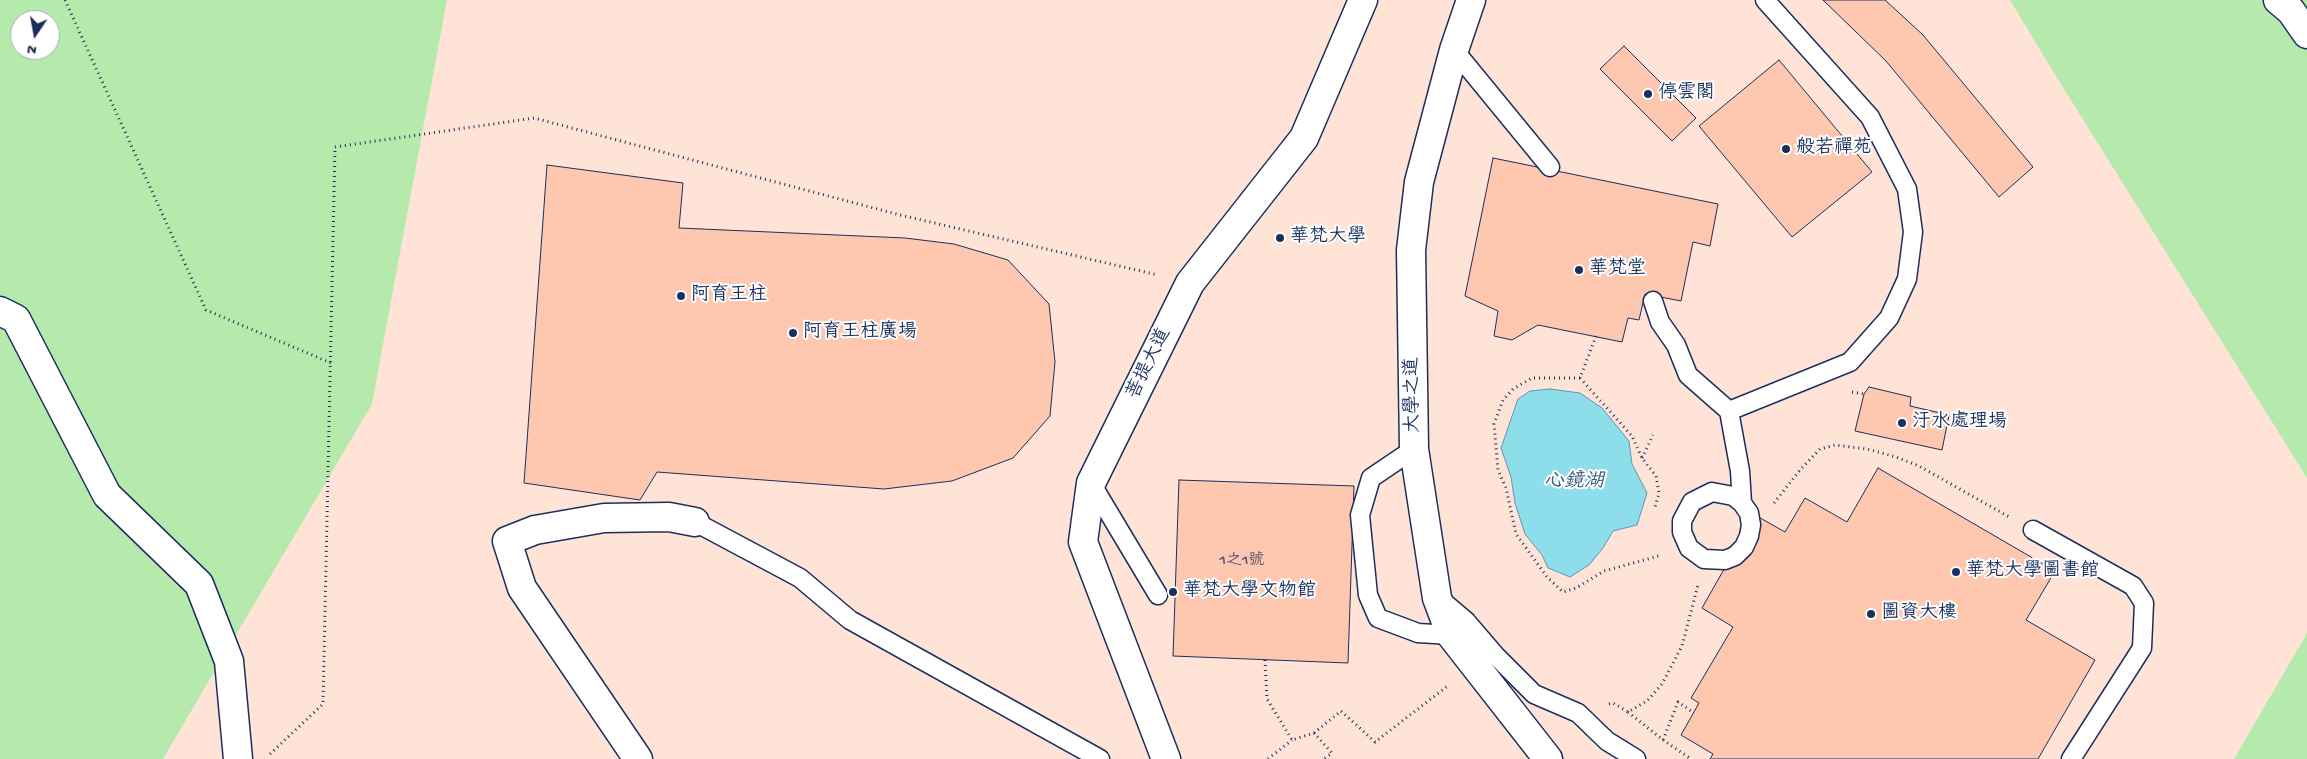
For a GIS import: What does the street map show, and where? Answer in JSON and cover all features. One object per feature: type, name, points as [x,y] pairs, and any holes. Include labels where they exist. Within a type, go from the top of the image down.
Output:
[{"type":"street","name":"菩提大道","points":[[1166,759],[1083,542],[1091,483],[1190,283],[1304,138],[1363,0]]},
{"type":"street","name":"大學之道","points":[[1471,0],[1454,50],[1419,182],[1411,250],[1414,449],[1437,598],[1451,635],[1473,666],[1548,759]]},
{"type":"street","points":[[2278,0],[2291,11],[2307,34]]},
{"type":"street","points":[[0,311],[16,319],[107,495],[198,584],[229,662],[238,759]]},
{"type":"street","points":[[638,759],[522,588],[507,541],[536,530],[604,518],[669,517],[696,522]]},
{"type":"lane","points":[[1730,411],[1850,362],[1890,318],[1907,279],[1914,232],[1907,189],[1870,117],[1764,0]]},
{"type":"lane","points":[[1454,50],[1550,167]]},
{"type":"lane","points":[[1653,300],[1660,322],[1676,345],[1688,375],[1730,411],[1740,471],[1742,503]]},
{"type":"lane","points":[[1414,449],[1371,478],[1360,515],[1368,595],[1378,618],[1418,633],[1451,635]]},
{"type":"lane","points":[[1091,483],[1158,596]]},
{"type":"lane","points":[[1712,492],[1733,496],[1742,503],[1749,513],[1751,524],[1749,536],[1744,547],[1735,556],[1725,560],[1713,561],[1704,559],[1688,545],[1682,521],[1692,502],[1712,492]]},
{"type":"lane","points":[[696,522],[800,578],[850,620],[1100,759]]},
{"type":"lane","points":[[2033,530],[2133,586],[2144,603],[2142,648],[2072,759]]},
{"type":"lane","points":[[1437,598],[1466,621],[1534,694],[1578,713],[1607,741],[1636,759]]},
{"type":"path","points":[[65,0],[206,310],[331,363]]},
{"type":"path","points":[[265,759],[323,704],[335,147],[534,118],[900,215],[1190,283]]},
{"type":"path","points":[[1580,378],[1596,336]]},
{"type":"path","points":[[1532,378],[1580,378],[1632,436],[1642,458],[1656,476],[1659,493],[1655,508],[1688,545],[1604,572],[1576,588],[1563,592],[1547,577],[1516,534],[1506,488],[1498,470],[1494,424],[1503,400],[1513,389],[1532,378]]},
{"type":"path","points":[[1642,458],[1653,435]]},
{"type":"path","points":[[1770,510],[1800,470],[1820,449],[1835,445],[1874,451],[1919,466],[2033,530]]},
{"type":"path","points":[[1628,712],[1647,701],[1671,669],[1682,646],[1704,561],[1713,561]]},
{"type":"path","points":[[1265,660],[1267,699],[1292,740]]},
{"type":"path","points":[[1268,759],[1292,740],[1314,733],[1341,711],[1375,742],[1473,666]]},
{"type":"path","points":[[1663,740],[1678,702],[1694,713]]},
{"type":"path","points":[[1578,713],[1588,716],[1595,709],[1613,703],[1691,759]]},
{"type":"path","points":[[1314,733],[1332,753],[1324,759]]},
{"type":"shaded area","name":"華梵大學","points":[[447,0],[2010,0],[2307,478],[2307,633],[2234,759],[163,759],[372,404]]},
{"type":"green space","points":[[0,0],[447,0],[372,404],[163,759],[0,759]]},
{"type":"green space","points":[[2010,0],[2307,0],[2307,478],[2054,73]]},
{"type":"green space","points":[[2307,633],[2307,759],[2234,759]]},
{"type":"water","name":"心鏡湖","points":[[1550,389],[1580,393],[1602,408],[1629,441],[1632,464],[1647,493],[1637,525],[1613,531],[1603,548],[1589,565],[1570,577],[1548,568],[1542,555],[1525,534],[1515,503],[1511,477],[1501,448],[1518,399],[1530,391]]},
{"type":"building","points":[[1823,0],[1885,0],[1923,35],[2033,167],[1999,197],[1886,61]]},
{"type":"building","name":"停雲閣","points":[[1624,46],[1696,118],[1672,141],[1600,69]]},
{"type":"building","name":"般若禪苑","points":[[1779,60],[1872,172],[1792,237],[1699,126]]},
{"type":"building","name":"華梵堂","points":[[1493,158],[1718,204],[1710,246],[1693,242],[1681,301],[1645,294],[1639,320],[1628,318],[1622,342],[1538,325],[1512,340],[1494,336],[1498,311],[1465,296]]},
{"type":"building","name":"阿育王柱廣場","points":[[547,165],[683,183],[679,228],[905,238],[954,244],[1008,260],[1049,304],[1055,362],[1050,416],[1013,458],[952,481],[884,489],[657,472],[640,500],[524,483]]},
{"type":"building","name":"汙水處理場","points":[[1869,387],[1911,397],[1910,406],[1949,415],[1942,450],[1855,431],[1864,394]]},
{"type":"building","name":"圖資大樓","points":[[1878,468],[2055,571],[2026,620],[2095,660],[2038,759],[1710,759],[1713,754],[1681,735],[1699,703],[1691,698],[1733,627],[1702,608],[1755,515],[1785,532],[1805,498],[1847,522]]},
{"type":"building","points":[[1179,480],[1354,486],[1348,663],[1173,656]]},
{"type":"place","name":"停雲閣","points":[[1648,94]]},
{"type":"place","name":"般若禪苑","points":[[1786,149]]},
{"type":"place","name":"華梵大學","points":[[1280,238]]},
{"type":"place","name":"華梵堂","points":[[1579,270]]},
{"type":"place","name":"阿育王柱","points":[[681,296]]},
{"type":"place","name":"阿育王柱廣場","points":[[793,333]]},
{"type":"place","name":"汙水處理場","points":[[1902,423]]},
{"type":"place","name":"華梵大學圖書館","points":[[1956,572]]},
{"type":"place","name":"華梵大學文物館","points":[[1173,592]]},
{"type":"place","name":"圖資大樓","points":[[1871,614]]}]
